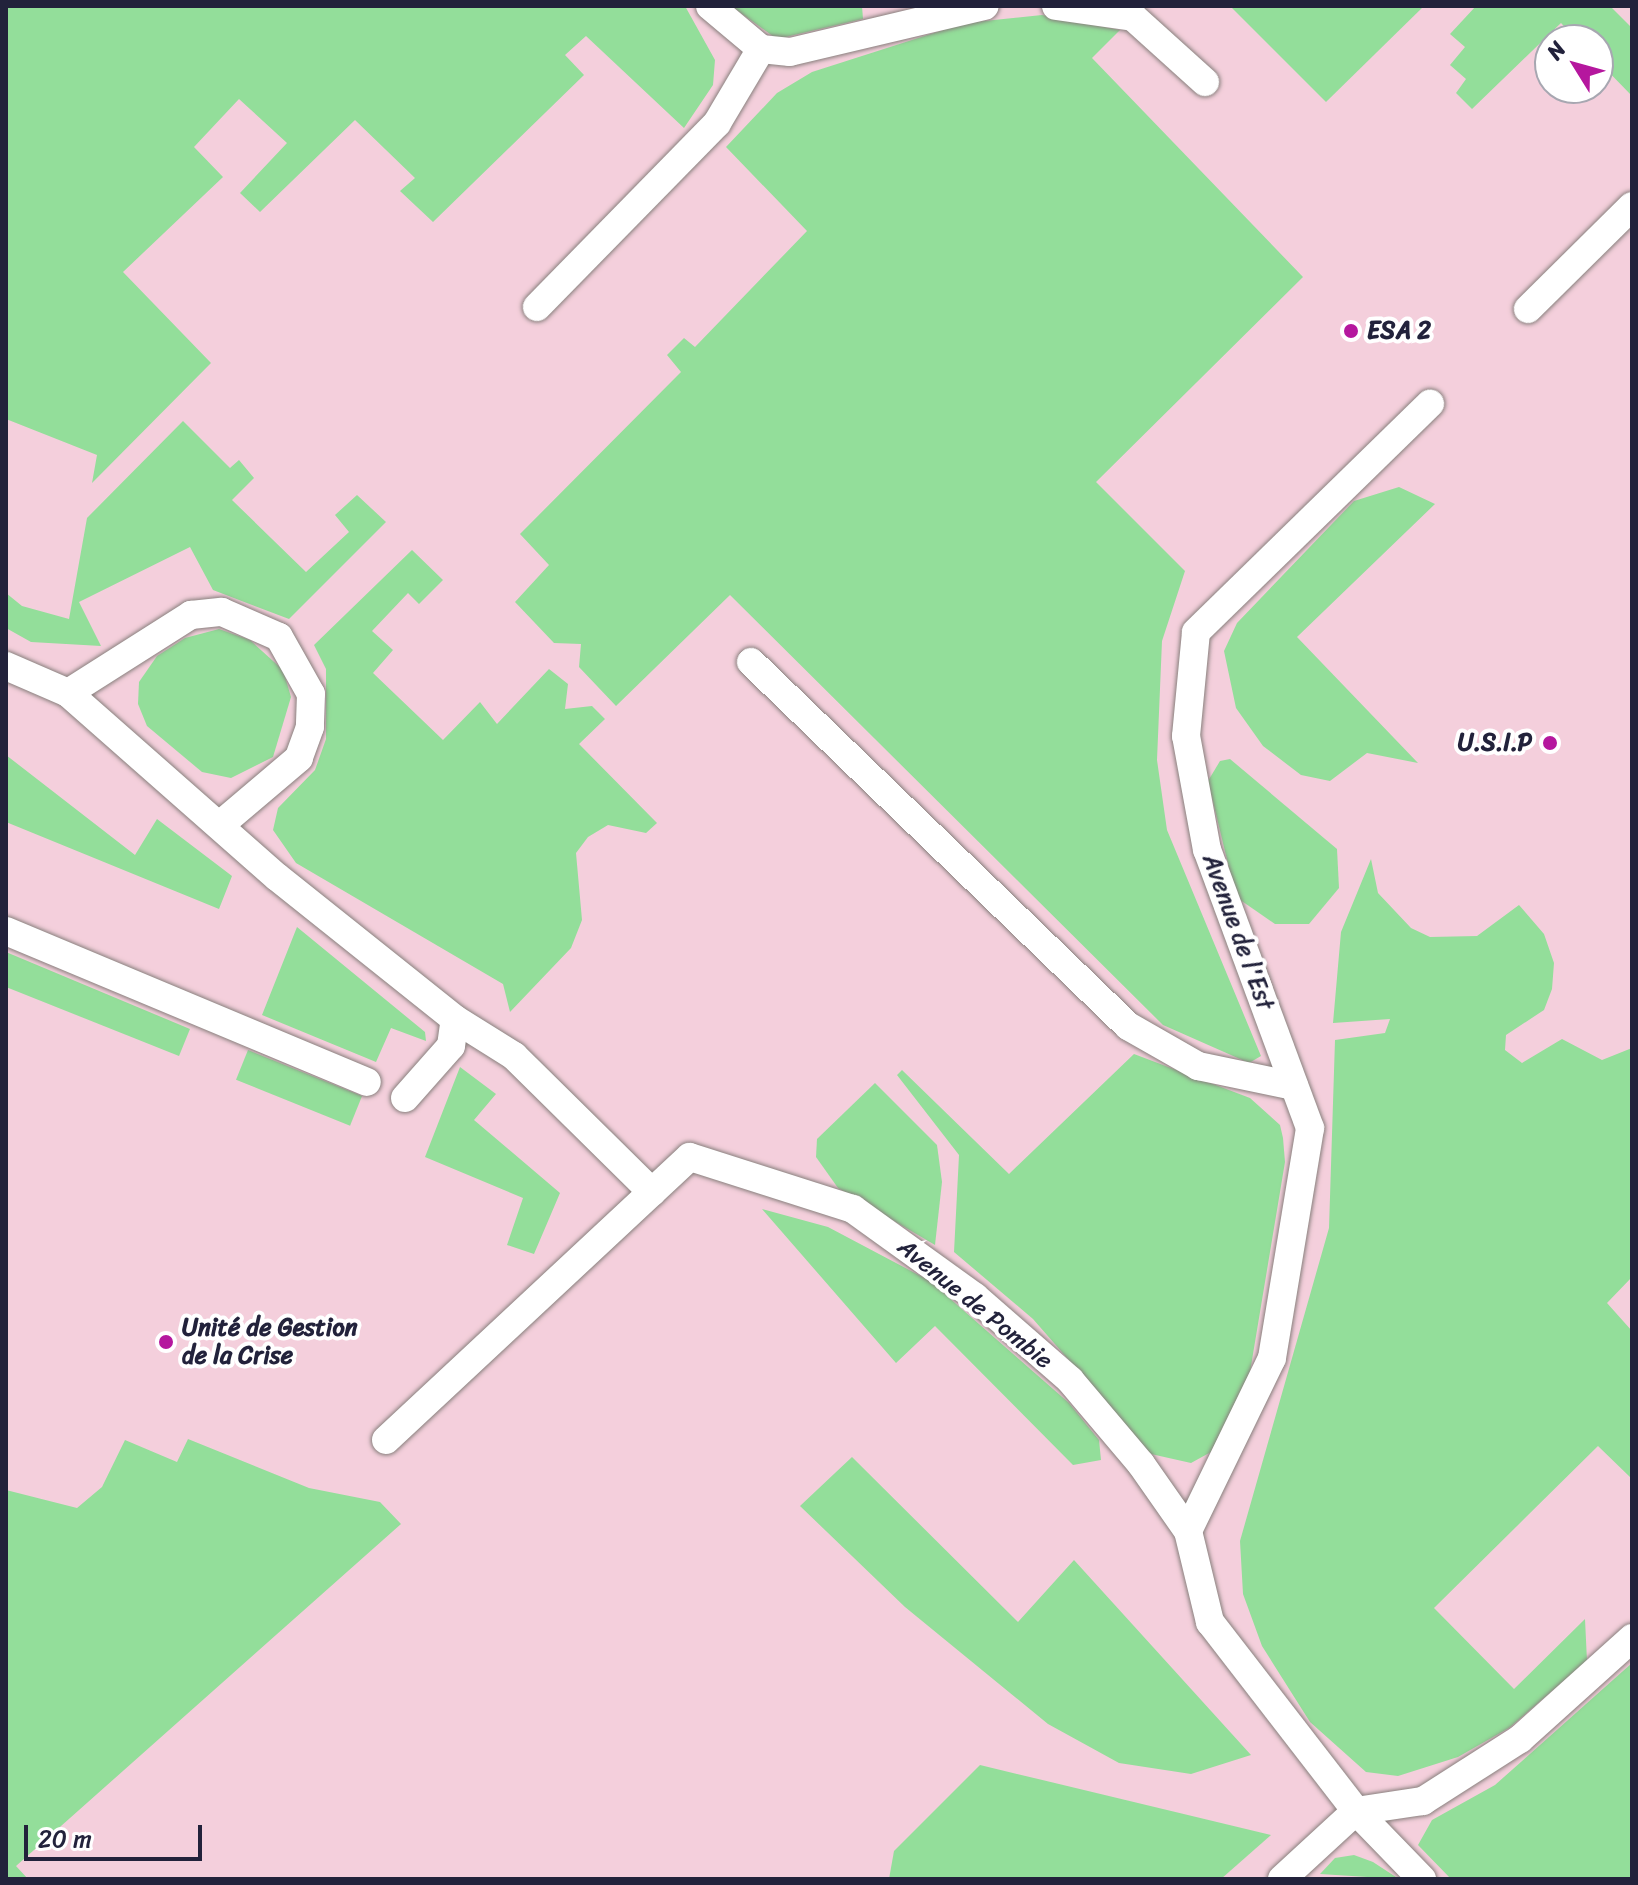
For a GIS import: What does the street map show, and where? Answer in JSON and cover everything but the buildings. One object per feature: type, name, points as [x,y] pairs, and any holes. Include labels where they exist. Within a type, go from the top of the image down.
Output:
[{"type":"lane","points":[[710,6],[761,49],[790,52],[985,6]]},
{"type":"lane","points":[[1056,6],[1133,17],[1205,82]]},
{"type":"lane","points":[[537,307],[717,123],[761,49]]},
{"type":"lane","points":[[1528,309],[1632,206]]},
{"type":"lane","name":"Avenue de l'Est","points":[[1188,1531],[1272,1358],[1310,1128],[1207,850],[1186,736],[1196,632],[1430,404]]},
{"type":"lane","points":[[68,693],[191,615],[222,612],[279,637],[311,694],[310,727],[299,758],[220,825]]},
{"type":"lane","points":[[751,662],[1128,1026],[1198,1066],[1294,1086]]},
{"type":"lane","points":[[6,666],[68,693],[453,1032],[514,1056],[652,1192]]},
{"type":"lane","points":[[6,931],[367,1082]]},
{"type":"lane","points":[[405,1098],[453,1032]]},
{"type":"lane","name":"Avenue de Pombie","points":[[386,1440],[690,1157],[853,1209],[975,1297],[1070,1380],[1188,1531],[1210,1622],[1356,1811],[1422,1879]]},
{"type":"lane","points":[[1282,1879],[1356,1811],[1423,1801],[1520,1739],[1632,1638]]},
{"type":"shaded area","points":[[6,6],[1632,6],[1632,1879],[6,1879]]},
{"type":"green space","points":[[6,6],[685,6],[715,60],[713,85],[684,128],[586,36],[565,55],[584,75],[433,222],[400,191],[415,178],[355,120],[260,212],[240,193],[287,143],[239,99],[194,147],[223,177],[123,272],[211,363],[92,483],[97,455],[6,419]]},
{"type":"green space","points":[[731,6],[862,6],[863,19],[777,39]]},
{"type":"green space","points":[[1230,6],[1424,6],[1326,102]]},
{"type":"green space","points":[[1476,6],[1610,6],[1632,28],[1632,96],[1614,77],[1614,24],[1534,24],[1534,49],[1472,109],[1456,93],[1466,79],[1450,65],[1465,47],[1450,34]]},
{"type":"green space","points":[[1042,15],[1120,30],[1092,58],[1303,277],[1096,482],[1185,571],[1162,641],[1157,760],[1167,830],[1261,1056],[1249,1063],[1163,1025],[730,595],[616,706],[579,667],[581,644],[554,643],[515,602],[549,565],[520,534],[681,372],[667,355],[684,338],[695,347],[807,231],[726,147],[777,93],[812,72],[965,23]]},
{"type":"green space","points":[[183,421],[230,468],[239,460],[254,478],[232,500],[306,572],[349,532],[335,515],[357,495],[386,522],[289,619],[213,590],[190,547],[79,602],[101,646],[31,642],[6,628],[6,593],[22,606],[69,619],[87,518]]},
{"type":"green space","points":[[1399,487],[1435,504],[1297,637],[1418,763],[1367,753],[1330,781],[1301,775],[1263,746],[1236,708],[1224,651],[1237,623],[1354,501]]},
{"type":"green space","points":[[412,550],[443,580],[419,604],[408,593],[372,631],[393,650],[373,673],[443,740],[480,702],[497,724],[549,669],[568,684],[565,709],[592,706],[605,719],[579,744],[657,823],[646,833],[608,825],[588,837],[576,853],[582,920],[571,948],[510,1012],[503,984],[296,863],[273,830],[278,808],[315,770],[326,739],[326,669],[314,645]]},
{"type":"green space","points":[[219,629],[250,640],[283,670],[291,697],[273,757],[231,778],[202,772],[147,726],[138,704],[139,682],[157,656],[185,638]]},
{"type":"green space","points":[[6,755],[135,855],[157,819],[232,876],[219,909],[6,822]]},
{"type":"green space","points":[[1230,759],[1337,849],[1339,888],[1309,924],[1275,924],[1236,897],[1208,781],[1220,761]]},
{"type":"green space","points":[[1371,859],[1378,893],[1411,928],[1430,937],[1477,936],[1519,905],[1544,934],[1554,963],[1552,989],[1544,1010],[1506,1035],[1505,1050],[1522,1063],[1562,1039],[1602,1060],[1632,1048],[1632,1277],[1607,1303],[1632,1331],[1632,1479],[1598,1446],[1434,1608],[1514,1689],[1585,1619],[1587,1661],[1509,1728],[1458,1757],[1398,1776],[1366,1772],[1310,1722],[1262,1646],[1243,1594],[1240,1541],[1329,1228],[1335,1040],[1385,1033],[1390,1019],[1333,1023],[1341,932]]},
{"type":"green space","points":[[297,927],[425,1032],[426,1041],[391,1028],[376,1062],[262,1015]]},
{"type":"green space","points":[[6,952],[190,1029],[179,1056],[6,987]]},
{"type":"green space","points":[[248,1050],[362,1096],[350,1126],[236,1080]]},
{"type":"green space","points":[[1134,1054],[1250,1098],[1280,1125],[1283,1138],[1285,1162],[1250,1372],[1211,1452],[1191,1463],[1151,1454],[1033,1319],[954,1252],[959,1155],[897,1075],[902,1070],[1009,1174]]},
{"type":"green space","points":[[460,1067],[496,1094],[474,1120],[560,1193],[534,1254],[507,1245],[523,1198],[425,1157]]},
{"type":"green space","points":[[875,1083],[937,1145],[942,1182],[935,1245],[838,1188],[816,1157],[817,1139]]},
{"type":"green space","points":[[762,1209],[828,1227],[930,1281],[1069,1403],[1099,1440],[1101,1460],[1073,1465],[935,1326],[896,1363]]},
{"type":"green space","points":[[188,1439],[309,1488],[380,1502],[401,1524],[16,1866],[28,1879],[6,1879],[6,1490],[77,1508],[102,1487],[125,1440],[177,1462]]},
{"type":"green space","points":[[852,1457],[1018,1622],[1074,1560],[1251,1755],[1191,1774],[1119,1763],[1048,1724],[905,1607],[800,1506]]},
{"type":"green space","points":[[1632,1663],[1632,1879],[1451,1879],[1418,1845],[1432,1820],[1495,1785]]},
{"type":"green space","points":[[980,1765],[1271,1835],[1221,1879],[889,1879],[894,1851]]},
{"type":"green space","points":[[1354,1855],[1373,1862],[1399,1879],[1320,1874],[1335,1858]]},
{"type":"place","name":"ESA 2","points":[[1351,331]]},
{"type":"place","name":"U.S.I.P","points":[[1550,743]]},
{"type":"place","name":"Unité de Gestion de la Crise","points":[[166,1342]]}]
